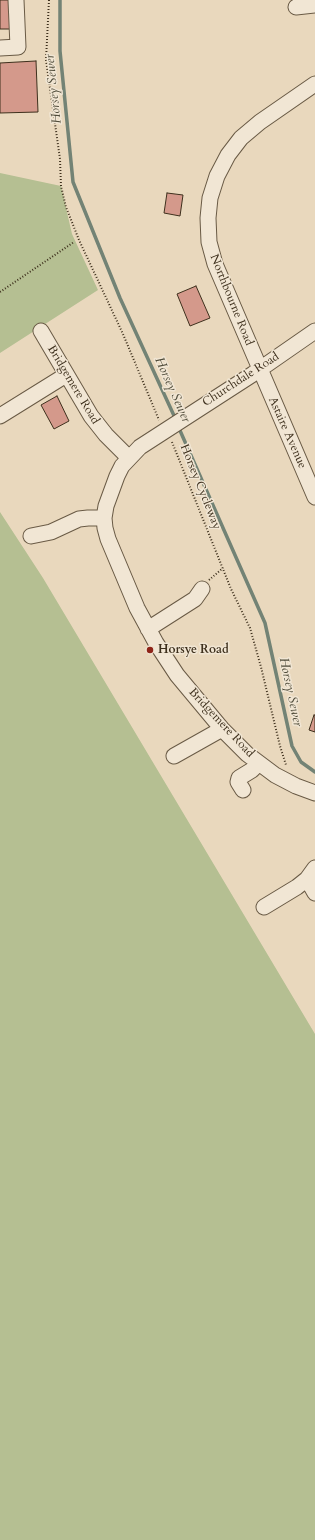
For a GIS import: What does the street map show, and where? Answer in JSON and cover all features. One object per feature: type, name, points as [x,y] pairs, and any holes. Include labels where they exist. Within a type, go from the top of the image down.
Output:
[{"type":"street","points":[[0,48],[18,47],[16,0]]},
{"type":"street","points":[[296,7],[315,5]]},
{"type":"street","name":"Northbourne Road","points":[[259,369],[215,264],[209,242],[208,218],[210,198],[217,176],[228,155],[241,138],[260,122],[315,84]]},
{"type":"street","name":"Bridgemere Road","points":[[41,331],[66,375],[98,426],[129,458],[117,476],[106,506],[104,518],[108,539],[137,608],[156,643],[177,675],[222,729],[259,763],[275,775],[296,786],[315,793]]},
{"type":"street","name":"Churchdale Road","points":[[129,458],[140,447],[315,331]]},
{"type":"street","name":"Astaire Avenue","points":[[259,369],[315,497]]},
{"type":"street","points":[[0,416],[66,375]]},
{"type":"street","points":[[31,536],[51,532],[79,519],[104,518]]},
{"type":"street","points":[[148,629],[195,599],[202,589]]},
{"type":"street","points":[[174,756],[222,729]]},
{"type":"street","points":[[243,790],[238,782],[239,778],[252,770],[259,763]]},
{"type":"street","points":[[264,907],[282,897],[311,874],[315,893]]},
{"type":"path","name":"Horsey Cycleway","points":[[49,0],[46,60],[60,159],[61,186],[66,207],[123,334],[158,419],[168,428],[223,568],[252,635],[284,764],[288,768]]},
{"type":"path","points":[[0,292],[74,242]]},
{"type":"path","points":[[202,589],[212,576],[223,568]]},
{"type":"green space","points":[[0,173],[61,186],[72,234],[98,290],[0,353]]},
{"type":"green space","points":[[0,512],[43,578],[315,1034],[315,1540],[0,1540]]},
{"type":"building","points":[[0,0],[13,0],[14,29],[0,29]]},
{"type":"building","points":[[36,61],[38,112],[0,113],[0,63]]},
{"type":"building","points":[[167,193],[183,195],[180,216],[164,213]]},
{"type":"building","points":[[196,286],[210,318],[190,326],[177,294]]},
{"type":"building","points":[[57,396],[69,421],[54,429],[41,405]]},
{"type":"building","points":[[315,715],[315,732],[309,730]]},
{"type":"waterway","name":"Horsey Sewer","points":[[60,0],[60,51],[73,182],[120,298],[176,420]]},
{"type":"waterway","name":"Horsey Sewer","points":[[178,426],[265,623],[292,746],[301,762],[315,772]]},
{"type":"place","name":"Horsye Road","points":[[150,650]]}]
